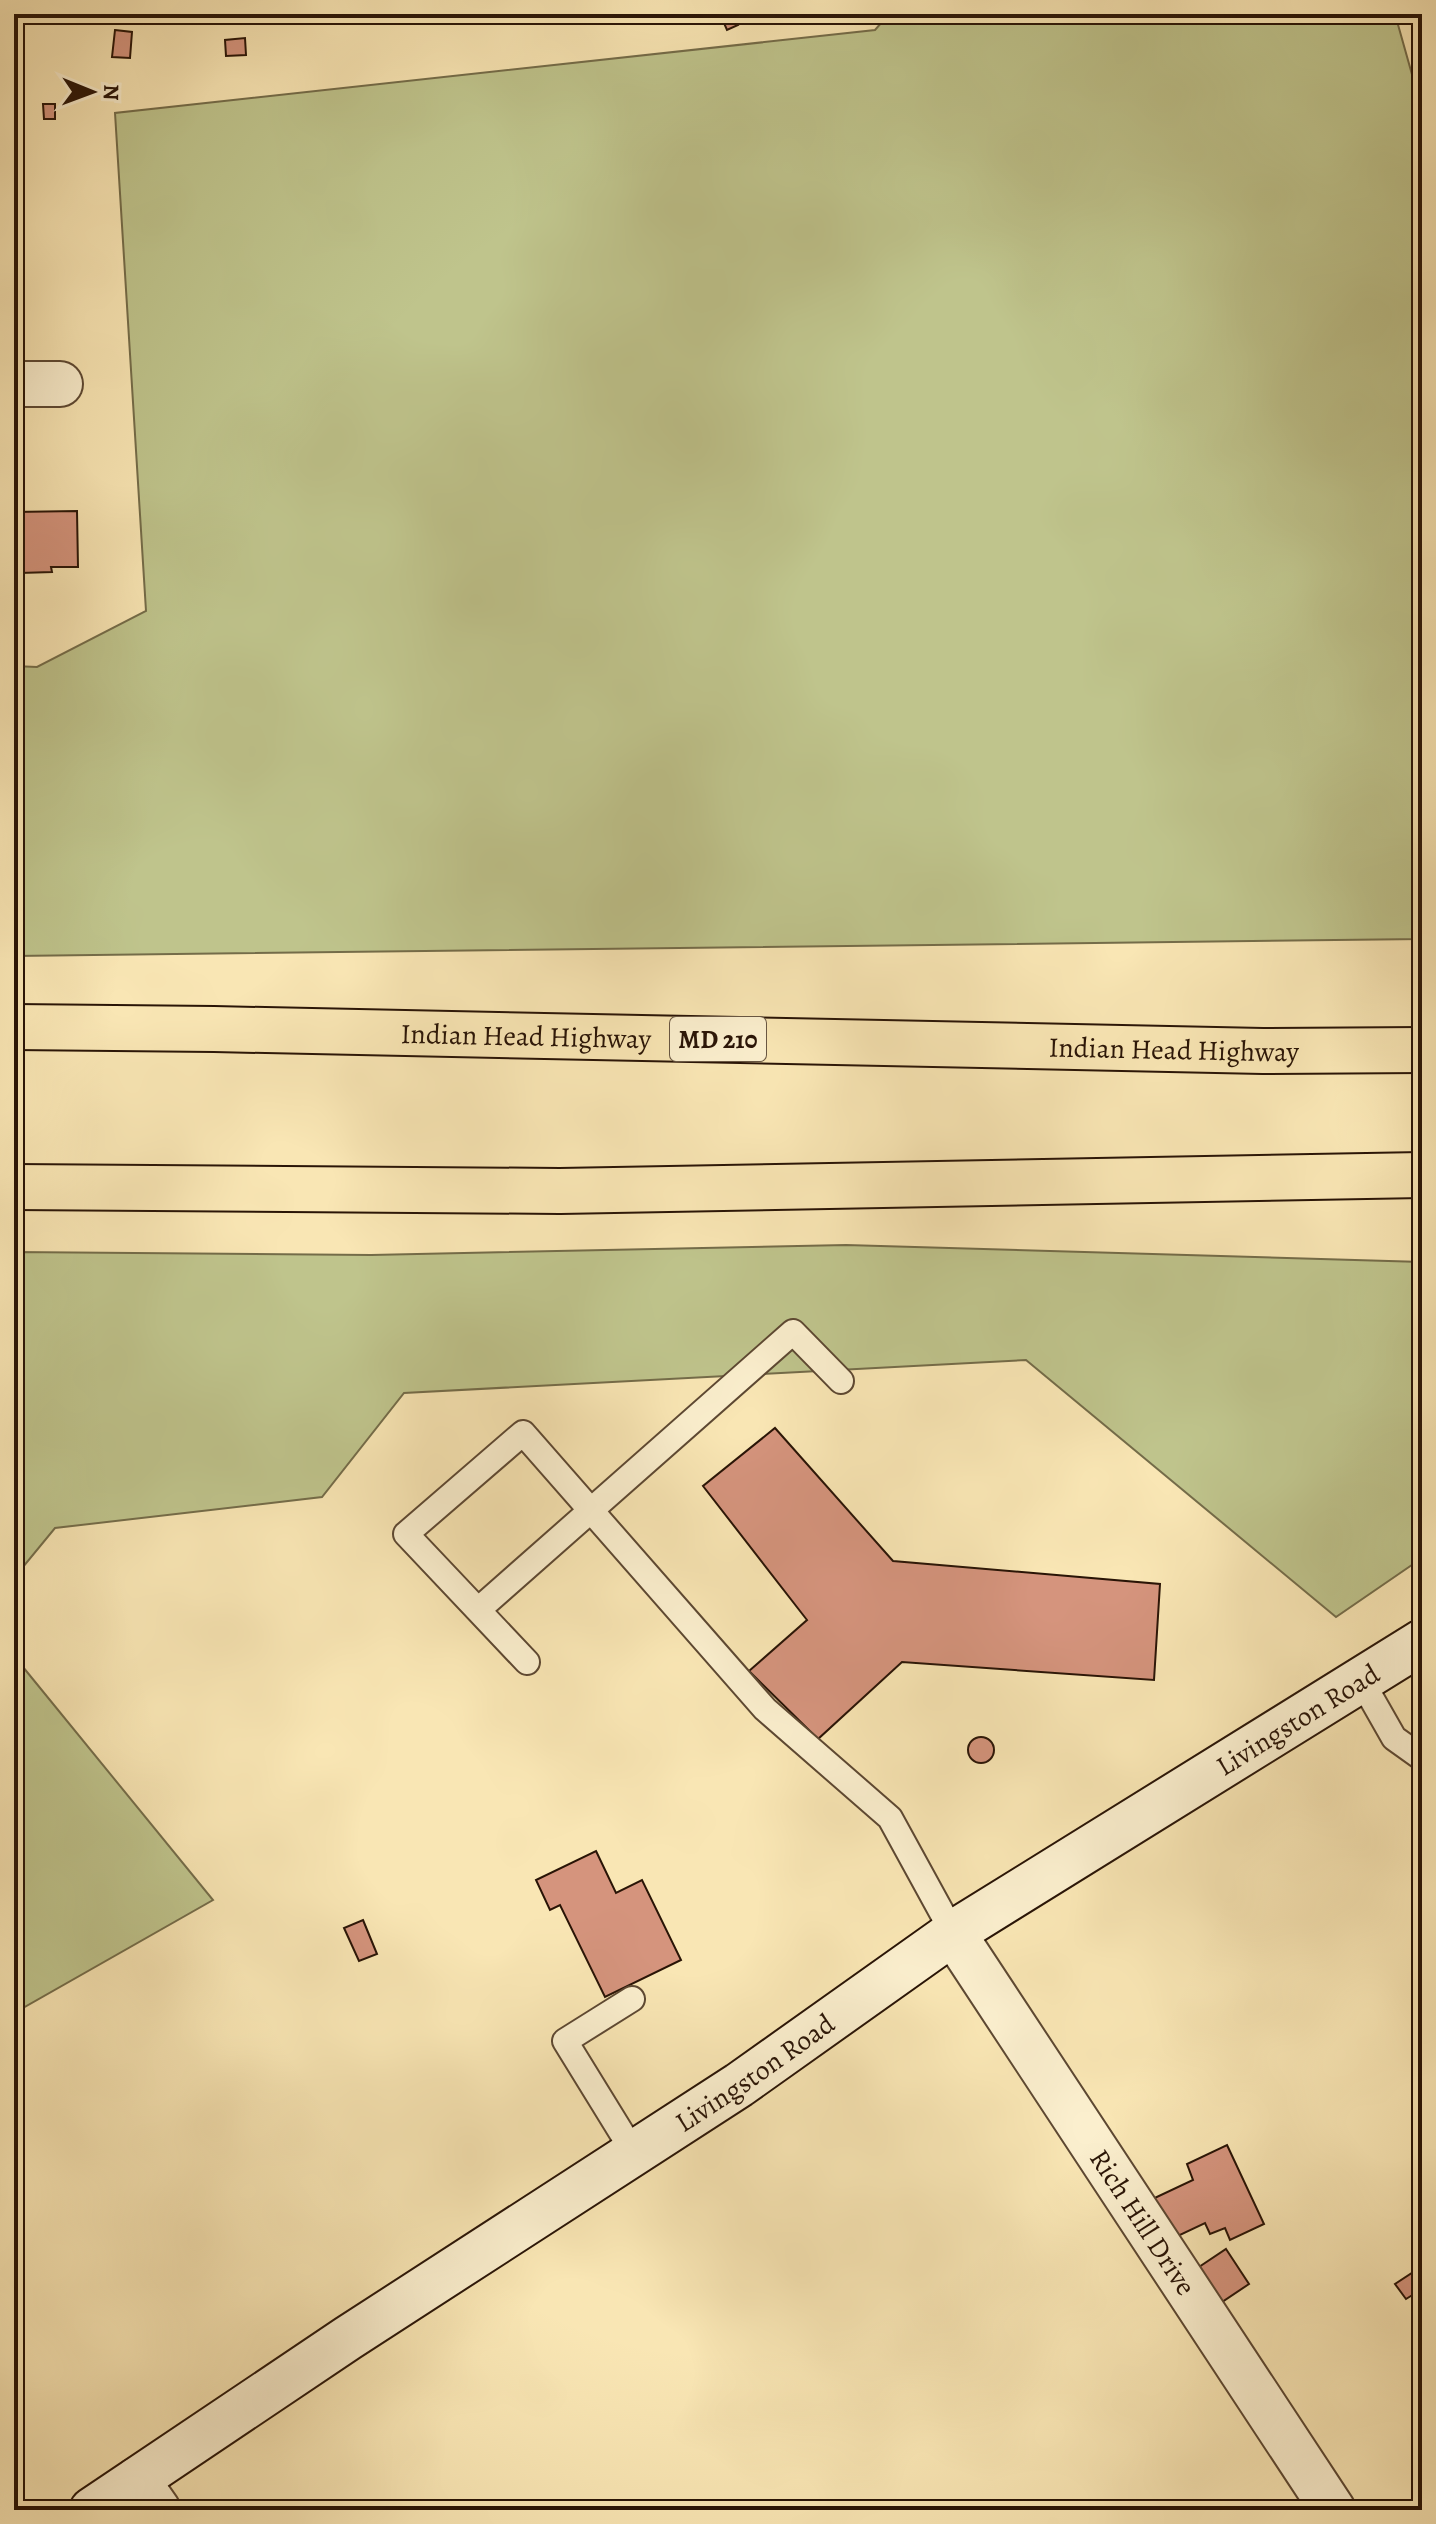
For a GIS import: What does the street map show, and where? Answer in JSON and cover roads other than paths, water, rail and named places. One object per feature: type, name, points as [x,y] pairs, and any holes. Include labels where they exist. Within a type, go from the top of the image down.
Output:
[{"type":"highway","name":"Indian Head Highway","points":[[14,1027],[245,1029],[1247,1051],[1422,1050]]},
{"type":"highway","points":[[14,1187],[560,1191],[1422,1175]]},
{"type":"main road","points":[[14,384],[60,384]]},
{"type":"main road","name":"Livingston Road","points":[[92,2510],[148,2495],[348,2338],[751,2076],[953,1933],[1422,1642]]},
{"type":"main road","name":"Rich Hill Drive","points":[[953,1933],[1333,2510]]},
{"type":"lane","points":[[478,1610],[793,1332],[841,1381]]},
{"type":"lane","points":[[527,1662],[406,1534],[523,1433],[765,1709],[890,1818],[953,1933]]},
{"type":"lane","points":[[1361,1680],[1394,1738],[1422,1758]]},
{"type":"lane","points":[[632,1999],[565,2041],[634,2153]]}]
